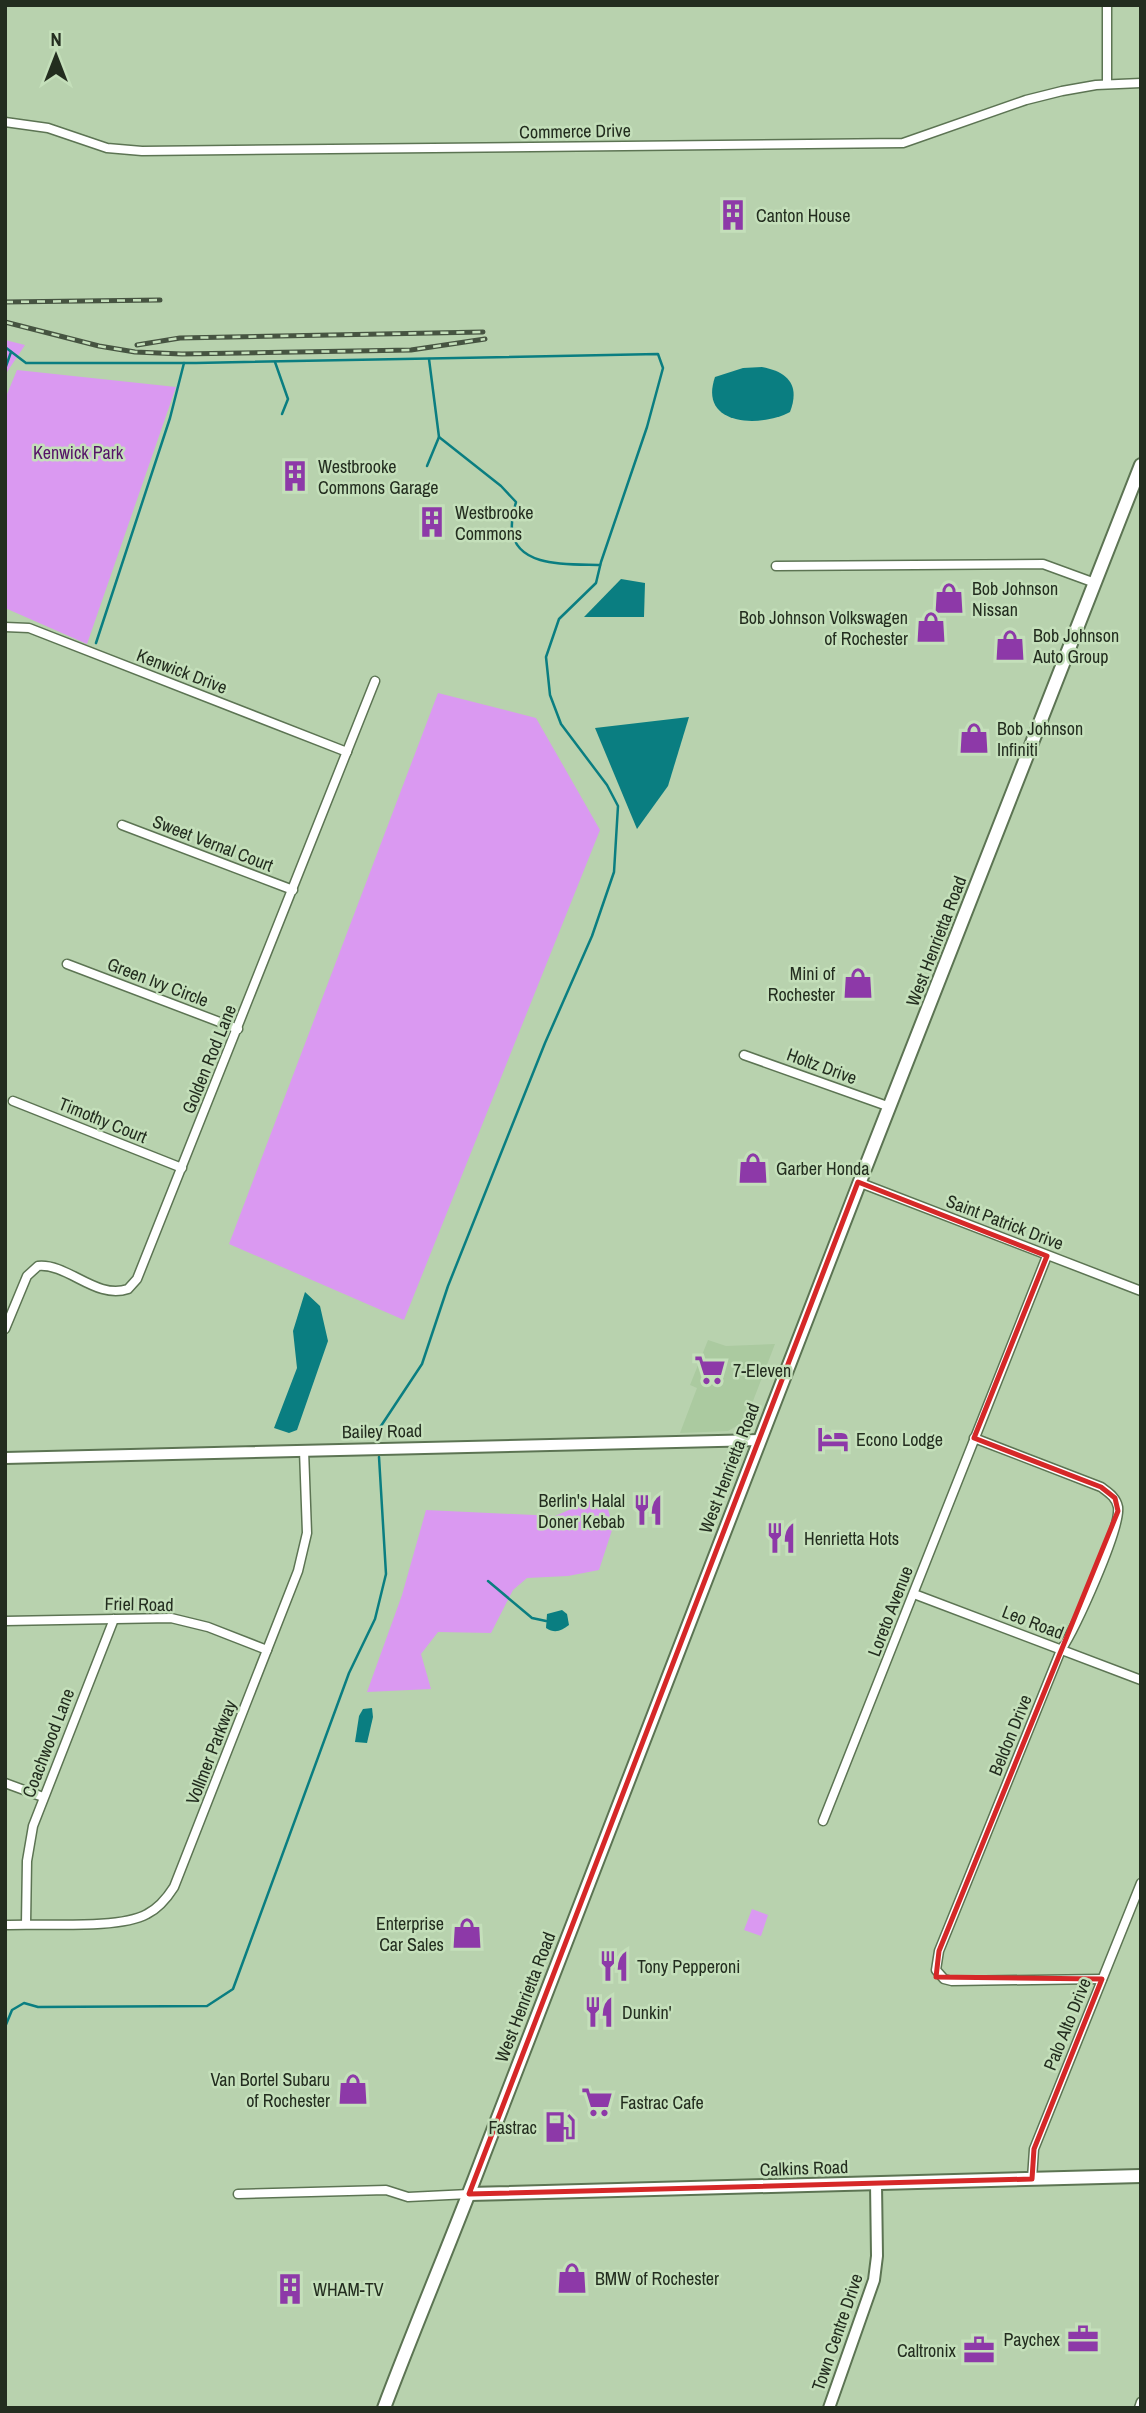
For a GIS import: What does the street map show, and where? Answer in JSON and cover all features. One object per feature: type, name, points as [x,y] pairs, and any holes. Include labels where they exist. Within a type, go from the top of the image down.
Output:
[{"type":"main road","name":"West Henrietta Road","points":[[384,2408],[859,1182],[1141,465]]},
{"type":"main road","name":"Calkins Road","points":[[468,2194],[1141,2176]]},
{"type":"street","points":[[1107,5],[1107,84]]},
{"type":"street","name":"Commerce Drive","points":[[5,122],[48,128],[107,148],[142,151],[903,143],[1026,100],[1107,84],[1141,83]]},
{"type":"street","points":[[776,566],[1043,564],[1094,583]]},
{"type":"street","name":"Kenwick Drive","points":[[5,627],[29,628],[346,752]]},
{"type":"street","name":"Golden Rod Lane","points":[[5,1329],[27,1276],[38,1266],[54,1269],[108,1291],[123,1291],[132,1286],[140,1272],[375,681]]},
{"type":"street","name":"Sweet Vernal Court","points":[[122,825],[293,890]]},
{"type":"street","name":"Green Ivy Circle","points":[[67,964],[238,1030]]},
{"type":"street","name":"Holtz Drive","points":[[744,1055],[890,1107]]},
{"type":"street","name":"Timothy Court","points":[[13,1101],[182,1168]]},
{"type":"street","name":"Saint Patrick Drive","points":[[859,1182],[1141,1291]]},
{"type":"street","name":"Loreto Avenue","points":[[824,1821],[1046,1256]]},
{"type":"street","name":"Beldon Drive","points":[[974,1437],[1101,1487],[1112,1494],[1117,1503],[1118,1520],[1073,1633],[1061,1650],[939,1951],[936,1970],[944,1979],[953,1981],[1102,1979]]},
{"type":"street","name":"Bailey Road","points":[[5,1458],[760,1440]]},
{"type":"street","name":"Vollmer Parkway","points":[[5,1926],[123,1923],[148,1914],[167,1899],[181,1872],[298,1571],[304,1550],[307,1505],[304,1450]]},
{"type":"street","name":"Leo Road","points":[[914,1594],[1141,1680]]},
{"type":"street","name":"Friel Road","points":[[5,1621],[156,1618],[190,1622],[267,1650]]},
{"type":"street","name":"Coachwood Lane","points":[[26,1924],[27,1861],[33,1826],[114,1619]]},
{"type":"street","points":[[5,1783],[43,1797]]},
{"type":"street","name":"Palo Alto Drive","points":[[1032,2179],[1034,2149],[1141,1882]]},
{"type":"street","name":"Town Centre Drive","points":[[829,2408],[874,2280],[877,2256],[876,2183]]},
{"type":"street","points":[[237,2194],[386,2190],[408,2197],[468,2194]]},
{"type":"street","points":[[1139,2408],[1141,2402]]},
{"type":"highlighted area","points":[[858,1182],[1047,1256],[974,1438],[1101,1487],[1115,1498],[1118,1511],[939,1951],[936,1977],[1102,1979],[1034,2149],[1032,2179],[469,2194]]},
{"type":"shaded area","points":[[708,1340],[726,1346],[775,1344],[742,1423],[728,1431],[680,1433],[697,1388],[690,1385]]},
{"type":"green space","points":[[5,340],[25,345],[5,375]]},
{"type":"green space","name":"Kenwick Park","points":[[17,370],[176,387],[87,644],[5,608],[5,399]]},
{"type":"green space","points":[[438,693],[536,718],[600,830],[404,1320],[229,1244]]},
{"type":"green space","points":[[590,1501],[606,1502],[613,1527],[599,1570],[568,1576],[527,1578],[513,1590],[491,1633],[438,1632],[421,1654],[431,1689],[367,1692],[402,1595],[426,1510],[555,1516]]},
{"type":"green space","points":[[752,1909],[768,1915],[761,1936],[744,1930]]},
{"type":"water","points":[[762,367],[779,372],[790,382],[794,395],[790,412],[749,421],[723,414],[715,405],[712,393],[715,377],[743,368]]},
{"type":"water","points":[[621,579],[645,583],[644,617],[584,617]]},
{"type":"water","points":[[689,717],[668,786],[637,829],[595,728]]},
{"type":"water","points":[[305,1292],[320,1306],[328,1341],[297,1430],[289,1433],[274,1428],[297,1368],[293,1331]]},
{"type":"water","points":[[562,1610],[567,1614],[569,1625],[558,1631],[546,1628],[547,1614]]},
{"type":"water","points":[[372,1708],[373,1717],[367,1743],[355,1742],[359,1716],[363,1709]]},
{"type":"waterway","points":[[5,347],[26,363],[196,363],[658,354],[663,368],[647,427],[596,583],[559,619],[546,657],[550,695],[561,724],[607,785],[618,806],[614,872],[592,936],[545,1043],[448,1286],[422,1364],[377,1432]]},
{"type":"waterway","points":[[5,369],[11,352]]},
{"type":"waterway","points":[[429,359],[439,437],[501,486],[516,502],[512,519],[515,542],[534,558],[547,562],[600,565]]},
{"type":"waterway","points":[[275,362],[288,399],[282,414]]},
{"type":"waterway","points":[[96,643],[170,418],[184,363]]},
{"type":"waterway","points":[[427,466],[439,437]]},
{"type":"waterway","points":[[5,2027],[12,2010],[24,2003],[38,2007],[207,2006],[233,1989],[349,1673],[375,1619],[386,1574],[379,1457]]},
{"type":"waterway","points":[[488,1581],[532,1618],[546,1621]]},
{"type":"railway","points":[[5,302],[160,300]]},
{"type":"railway","points":[[5,322],[99,346],[135,352],[182,354],[411,350],[485,339]]},
{"type":"railway","points":[[137,345],[180,338],[483,332]]},
{"type":"place","name":"Canton House","points":[[733,215]]},
{"type":"place","name":"Westbrooke Commons Garage","points":[[295,476]]},
{"type":"place","name":"Westbrooke Commons","points":[[432,522]]},
{"type":"place","name":"Bob Johnson Nissan","points":[[949,598]]},
{"type":"place","name":"Bob Johnson Volkswagen of Rochester","points":[[931,627]]},
{"type":"place","name":"Bob Johnson Auto Group","points":[[1010,645]]},
{"type":"place","name":"Bob Johnson Infiniti","points":[[974,738]]},
{"type":"place","name":"Mini of Rochester","points":[[858,983]]},
{"type":"place","name":"Garber Honda","points":[[753,1168]]},
{"type":"place","name":"7-Eleven","points":[[710,1370]]},
{"type":"place","name":"Econo Lodge","points":[[833,1439]]},
{"type":"place","name":"Berlin's Halal Doner Kebab","points":[[648,1510]]},
{"type":"place","name":"Henrietta Hots","points":[[781,1538]]},
{"type":"place","name":"Enterprise Car Sales","points":[[467,1933]]},
{"type":"place","name":"Tony Pepperoni","points":[[614,1966]]},
{"type":"place","name":"Dunkin'","points":[[599,2012]]},
{"type":"place","name":"Van Bortel Subaru of Rochester","points":[[353,2089]]},
{"type":"place","name":"Fastrac Cafe","points":[[597,2102]]},
{"type":"place","name":"Fastrac","points":[[560,2127]]},
{"type":"place","name":"BMW of Rochester","points":[[572,2278]]},
{"type":"place","name":"WHAM-TV","points":[[290,2289]]},
{"type":"place","name":"Paychex","points":[[1083,2339]]},
{"type":"place","name":"Caltronix","points":[[979,2350]]}]
